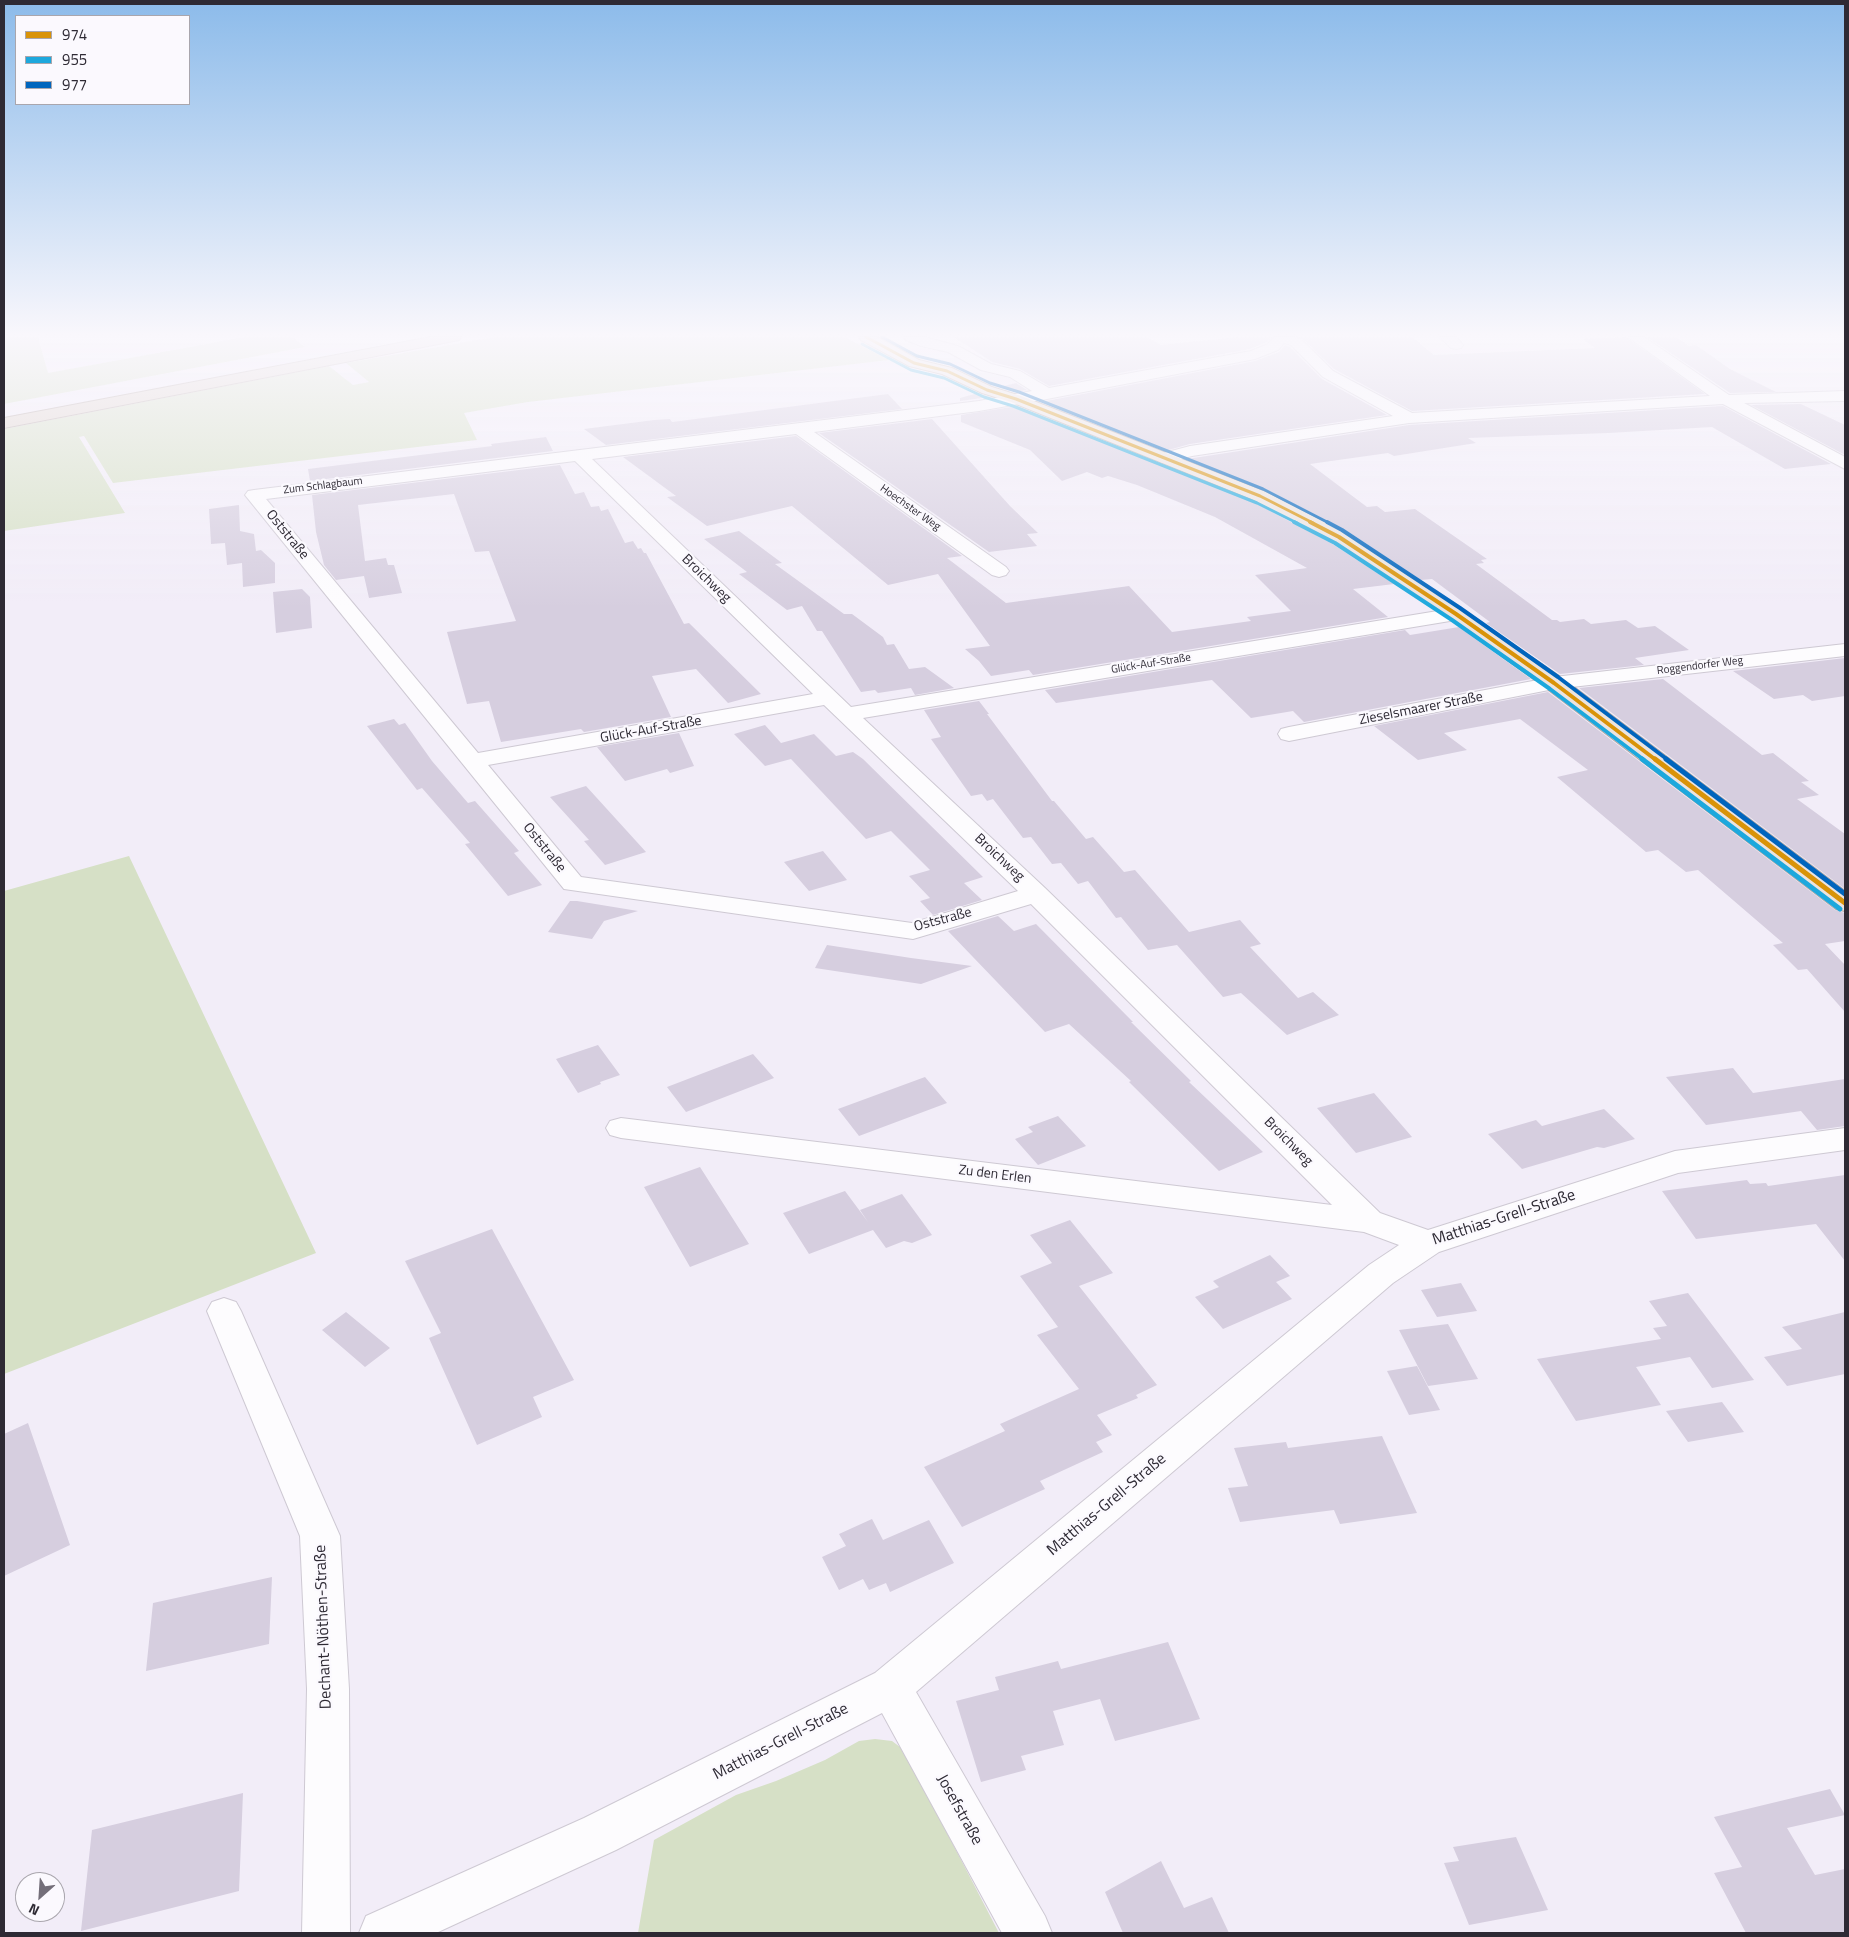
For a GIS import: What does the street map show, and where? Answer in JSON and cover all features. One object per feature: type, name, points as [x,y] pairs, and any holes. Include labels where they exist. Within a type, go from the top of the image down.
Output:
[{"type":"main road","points":[[1088,427],[1260,496],[1339,538],[1456,614],[1554,683],[1845,903]]},
{"type":"street","name":"Zum Schlagbaum","points":[[254,494],[803,427]]},
{"type":"street","points":[[1166,458],[1190,451],[1347,427]]},
{"type":"street","points":[[1777,427],[1845,464]]},
{"type":"street","name":"Hoechster Weg","points":[[798,428],[999,571]]},
{"type":"street","name":"Broichweg","points":[[579,456],[1036,894],[1368,1222],[1427,1243]]},
{"type":"street","name":"Oststraße","points":[[254,494],[573,884],[913,930],[1036,894]]},
{"type":"street","name":"Glück-Auf-Straße","points":[[472,761],[1456,614]]},
{"type":"street","name":"Roggendorfer Weg","points":[[1554,683],[1845,650]]},
{"type":"street","name":"Zieselsmaarer Straße","points":[[1289,734],[1554,683]]},
{"type":"street","name":"Zu den Erlen","points":[[621,1128],[1368,1222]]},
{"type":"street","name":"Matthias-Grell-Straße","points":[[383,1933],[600,1834],[890,1687],[1381,1274],[1427,1243],[1675,1162],[1845,1139]]},
{"type":"street","name":"Dechant-Nöthen-Straße","points":[[224,1311],[320,1536],[328,1689],[326,1933]]},
{"type":"street","name":"Josefstraße","points":[[890,1687],[1028,1933]]},
{"type":"green space","points":[[12,427],[471,427],[477,440],[113,483],[84,436],[79,437],[125,513],[4,531],[4,429]]},
{"type":"green space","points":[[129,856],[316,1253],[4,1374],[4,891]]},
{"type":"green space","points":[[875,1739],[892,1741],[904,1750],[999,1933],[638,1933],[654,1840],[736,1795],[776,1781],[825,1760],[859,1741]]},
{"type":"building","points":[[596,427],[751,427],[606,445],[584,429]]},
{"type":"building","points":[[864,427],[940,427],[1010,506],[1038,533],[1027,534],[1037,546],[989,552],[819,433]]},
{"type":"building","points":[[974,427],[1070,427],[1253,502],[1331,543],[1394,584],[1353,589],[1388,617],[1033,675],[1029,670],[991,676],[979,661],[965,649],[990,646],[938,574],[888,585],[792,506],[707,526],[667,497],[676,496],[623,457],[796,436],[962,556],[947,558],[1006,603],[1129,586],[1172,632],[1251,621],[1247,617],[1291,611],[1255,575],[1307,568],[1215,517],[1137,485],[1108,476],[1102,478],[1087,472],[1062,481],[1030,450]]},
{"type":"building","points":[[1105,427],[1303,427],[1190,444],[1165,451]]},
{"type":"building","points":[[1393,427],[1705,427],[1468,438],[1476,443],[1394,456],[1388,453],[1310,464],[1367,507],[1377,506],[1385,512],[1415,509],[1487,559],[1481,560],[1484,563],[1476,564],[1552,620],[1560,622],[1584,619],[1591,624],[1626,620],[1638,628],[1655,626],[1689,650],[1635,658],[1644,665],[1560,674],[1486,623],[1490,622],[1432,579],[1421,580],[1347,531],[1267,490],[1187,459]]},
{"type":"building","points":[[1713,427],[1763,427],[1831,464],[1785,469]]},
{"type":"building","points":[[1793,427],[1845,427],[1845,455]]},
{"type":"building","points":[[546,437],[553,451],[310,481],[308,469],[492,446],[491,444]]},
{"type":"building","points":[[560,465],[575,494],[584,492],[591,507],[599,506],[601,511],[608,509],[625,543],[633,541],[638,549],[641,548],[646,553],[684,624],[689,623],[761,694],[728,703],[696,669],[652,676],[671,717],[584,732],[581,729],[501,742],[489,701],[467,704],[447,632],[516,621],[489,551],[475,552],[454,494],[358,505],[365,561],[386,558],[388,565],[394,565],[402,593],[369,598],[364,576],[336,580],[324,565],[316,532],[312,495]]},
{"type":"building","points":[[239,505],[240,531],[254,534],[256,551],[261,550],[275,563],[275,583],[243,587],[242,563],[227,565],[225,543],[211,544],[209,509]]},
{"type":"building","points":[[739,531],[782,563],[775,564],[844,614],[852,614],[883,637],[887,645],[894,644],[909,669],[925,667],[954,688],[915,695],[911,688],[878,693],[875,690],[861,692],[822,631],[817,631],[802,606],[787,610],[739,574],[747,572],[704,539]]},
{"type":"building","points":[[302,589],[310,597],[312,628],[276,633],[273,592]]},
{"type":"building","points":[[1459,627],[1531,679],[1304,722],[1293,711],[1251,718],[1212,680],[1056,703],[1045,690],[1405,630],[1410,635]]},
{"type":"building","points":[[1845,658],[1845,696],[1812,701],[1803,695],[1774,699],[1733,671]]},
{"type":"building","points":[[1663,679],[1762,755],[1773,753],[1809,781],[1801,782],[1819,795],[1797,799],[1845,834],[1845,889],[1579,688]]},
{"type":"building","points":[[1548,692],[1835,910],[1845,913],[1845,941],[1825,944],[1845,965],[1845,1012],[1807,969],[1798,970],[1773,945],[1783,943],[1698,870],[1686,872],[1658,850],[1646,852],[1557,777],[1588,770],[1520,719],[1444,733],[1467,750],[1418,760],[1374,726]]},
{"type":"building","points":[[979,701],[1052,801],[1086,839],[1093,837],[1124,872],[1135,870],[1189,932],[1240,920],[1261,944],[1250,947],[1298,998],[1313,992],[1339,1015],[1287,1035],[1241,993],[1223,997],[1177,945],[1148,950],[1121,917],[1116,918],[1088,881],[1078,884],[1061,863],[1052,864],[1031,837],[1023,838],[993,799],[987,801],[982,794],[971,796],[931,739],[941,737],[924,710]]},
{"type":"building","points":[[394,719],[399,725],[405,723],[432,761],[468,803],[475,801],[519,851],[514,853],[542,885],[508,896],[465,844],[470,843],[422,788],[417,790],[367,726]]},
{"type":"building","points":[[765,725],[781,743],[814,734],[836,756],[853,752],[863,759],[983,877],[964,883],[982,900],[933,915],[920,901],[930,898],[909,876],[930,870],[891,831],[866,839],[791,759],[765,766],[734,734]]},
{"type":"building","points":[[679,733],[694,766],[670,773],[667,769],[625,781],[597,747]]},
{"type":"building","points":[[586,786],[646,852],[605,865],[584,841],[589,840],[550,797]]},
{"type":"building","points":[[823,851],[847,880],[809,891],[784,862]]},
{"type":"building","points":[[570,901],[638,911],[604,921],[592,939],[548,932]]},
{"type":"building","points":[[998,916],[1014,931],[1036,924],[1191,1081],[1189,1082],[1263,1152],[1219,1171],[1129,1082],[1131,1081],[1069,1024],[1045,1032],[948,931]]},
{"type":"building","points":[[827,945],[972,966],[921,984],[815,968]]},
{"type":"building","points":[[598,1045],[620,1075],[578,1093],[556,1059]]},
{"type":"building","points":[[753,1054],[774,1078],[686,1112],[667,1087]]},
{"type":"building","points":[[1733,1068],[1753,1093],[1845,1079],[1845,1126],[1817,1130],[1801,1111],[1706,1125],[1666,1077]]},
{"type":"building","points":[[925,1077],[947,1103],[859,1136],[838,1109]]},
{"type":"building","points":[[1374,1093],[1412,1137],[1356,1153],[1317,1108]]},
{"type":"building","points":[[1604,1109],[1635,1139],[1604,1148],[1597,1147],[1522,1169],[1488,1134],[1536,1120],[1542,1126]]},
{"type":"building","points":[[1058,1116],[1086,1146],[1038,1165],[1015,1139],[1033,1132],[1028,1127]]},
{"type":"building","points":[[700,1167],[749,1244],[690,1267],[644,1187]]},
{"type":"building","points":[[1845,1175],[1845,1261],[1816,1224],[1696,1239],[1662,1191],[1747,1180],[1750,1184],[1766,1183],[1768,1186]]},
{"type":"building","points":[[845,1191],[868,1222],[860,1210],[902,1194],[932,1235],[912,1243],[904,1241],[886,1248],[873,1230],[809,1254],[783,1213]]},
{"type":"building","points":[[1070,1220],[1113,1273],[1079,1286],[1157,1385],[1136,1395],[1138,1398],[1097,1415],[1112,1435],[1096,1442],[1103,1452],[1040,1481],[1045,1489],[962,1527],[924,1467],[1005,1431],[1000,1424],[1079,1389],[1037,1335],[1058,1327],[1020,1276],[1052,1263],[1030,1235]]},
{"type":"building","points":[[492,1229],[574,1380],[533,1397],[542,1417],[477,1445],[429,1338],[441,1333],[405,1261]]},
{"type":"building","points":[[1270,1255],[1290,1276],[1276,1282],[1292,1299],[1223,1329],[1195,1297],[1219,1287],[1213,1281]]},
{"type":"building","points":[[1461,1283],[1477,1311],[1437,1317],[1421,1290]]},
{"type":"building","points":[[1688,1293],[1754,1380],[1712,1388],[1690,1357],[1636,1367],[1661,1405],[1576,1421],[1537,1359],[1661,1339],[1653,1328],[1667,1326],[1649,1301]]},
{"type":"building","points":[[346,1312],[390,1348],[365,1367],[322,1330]]},
{"type":"building","points":[[1845,1312],[1845,1374],[1787,1386],[1764,1357],[1802,1349],[1782,1327]]},
{"type":"building","points":[[1448,1324],[1478,1379],[1428,1386],[1399,1330]]},
{"type":"building","points":[[1417,1366],[1440,1410],[1409,1415],[1387,1371]]},
{"type":"building","points":[[1722,1402],[1744,1432],[1688,1442],[1666,1411]]},
{"type":"building","points":[[28,1423],[70,1545],[4,1576],[4,1434]]},
{"type":"building","points":[[1382,1436],[1417,1513],[1340,1524],[1334,1510],[1240,1522],[1228,1488],[1248,1486],[1234,1448],[1286,1442],[1288,1448]]},
{"type":"building","points":[[872,1519],[883,1540],[929,1520],[954,1563],[890,1592],[886,1583],[869,1590],[863,1579],[839,1590],[822,1557],[846,1546],[839,1534]]},
{"type":"building","points":[[272,1577],[269,1644],[146,1671],[153,1603]]},
{"type":"building","points":[[1168,1642],[1200,1719],[1115,1741],[1100,1699],[1053,1711],[1064,1745],[1021,1756],[1026,1770],[981,1782],[956,1701],[999,1690],[995,1677],[1058,1661],[1061,1669]]},
{"type":"building","points":[[1830,1789],[1845,1815],[1787,1828],[1815,1875],[1845,1869],[1845,1933],[1746,1933],[1714,1873],[1742,1867],[1714,1817]]},
{"type":"building","points":[[243,1793],[239,1891],[81,1931],[92,1830]]},
{"type":"building","points":[[1516,1837],[1548,1910],[1469,1925],[1444,1863],[1459,1861],[1453,1847]]},
{"type":"building","points":[[1161,1861],[1184,1908],[1212,1897],[1229,1933],[1123,1933],[1105,1892]]},
{"type":"transit line","name":"955","points":[[1067,427],[1257,503],[1335,543],[1452,620],[1550,689],[1840,909]]},
{"type":"transit line","name":"974","points":[[1087,427],[1260,496],[1339,537],[1456,614],[1554,683],[1845,903]]},
{"type":"transit line","name":"977","points":[[1108,427],[1263,489],[1342,530],[1460,608],[1558,677],[1845,894]]}]
